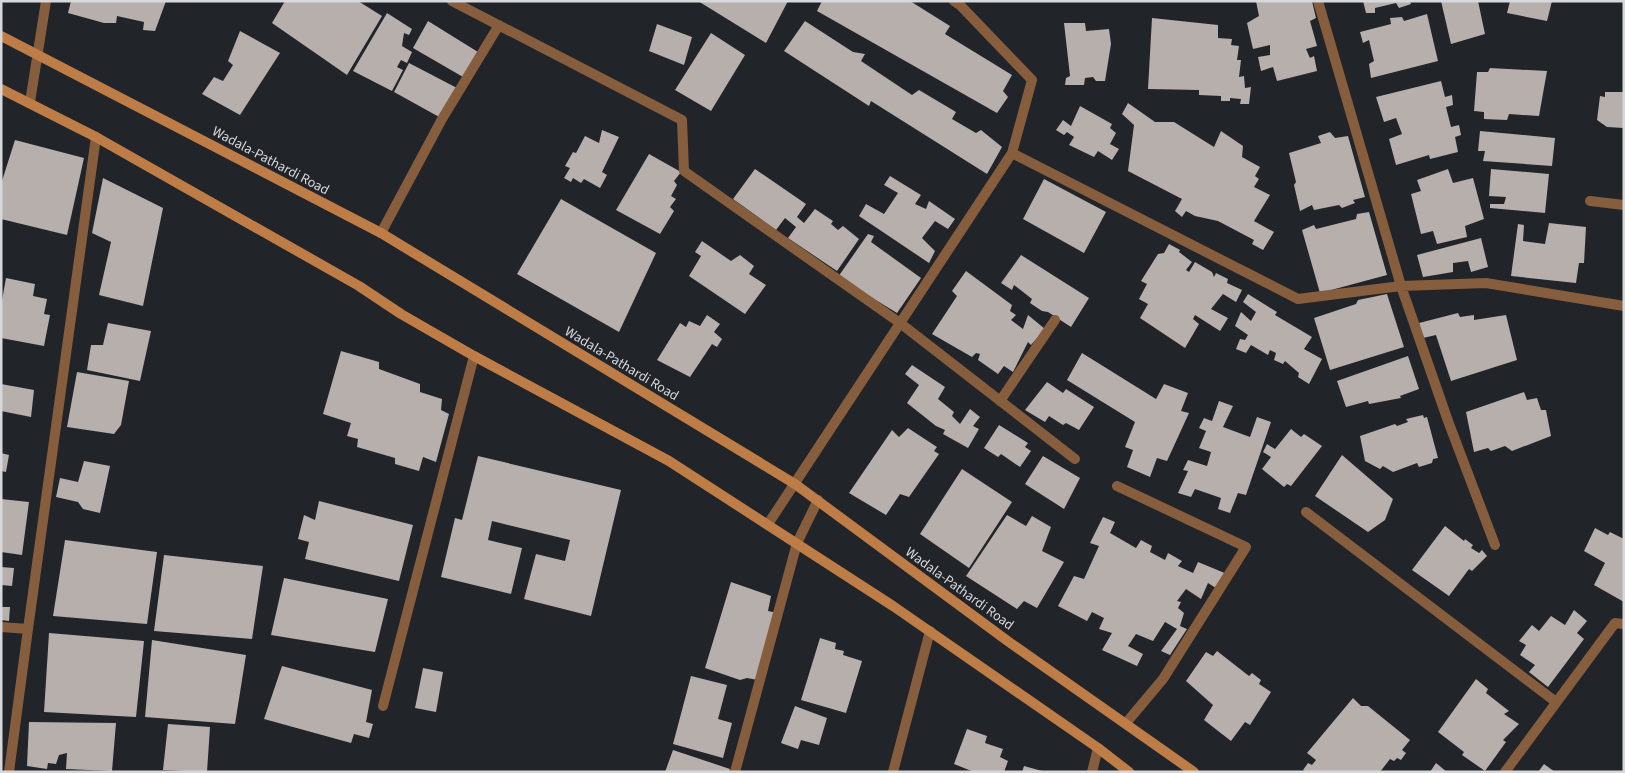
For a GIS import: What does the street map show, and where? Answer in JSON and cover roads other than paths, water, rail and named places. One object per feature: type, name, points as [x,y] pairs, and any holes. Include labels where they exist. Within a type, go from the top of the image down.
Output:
[{"type":"main road","name":"Wadala-Pathardi Road","points":[[1,36],[382,233],[795,484],[1009,642],[1194,772]]},
{"type":"main road","points":[[1,89],[96,137],[359,286],[401,314],[474,356],[669,461],[930,631],[1098,748],[1128,772]]},
{"type":"street","points":[[30,102],[46,1]]},
{"type":"street","points":[[452,1],[682,120],[684,171],[900,323],[1075,459]]},
{"type":"street","points":[[768,524],[1012,153],[1032,80],[954,1]]},
{"type":"street","points":[[1318,1],[1401,286],[1448,421],[1495,545]]},
{"type":"street","points":[[382,233],[442,119],[499,25]]},
{"type":"street","points":[[9,772],[96,137]]},
{"type":"street","points":[[1012,153],[1298,299],[1401,286],[1486,283],[1624,306]]},
{"type":"street","points":[[1590,201],[1624,205]]},
{"type":"street","points":[[1000,400],[1055,320]]},
{"type":"street","points":[[382,706],[474,356]]},
{"type":"street","points":[[1117,486],[1246,548],[1163,679],[1126,723]]},
{"type":"street","points":[[735,772],[797,543],[818,500]]},
{"type":"street","points":[[1306,512],[1556,702]]},
{"type":"street","points":[[1505,772],[1615,623],[1624,624]]},
{"type":"street","points":[[1,626],[28,629]]},
{"type":"street","points":[[893,772],[930,631]]},
{"type":"street","points":[[1092,772],[1098,748]]}]
